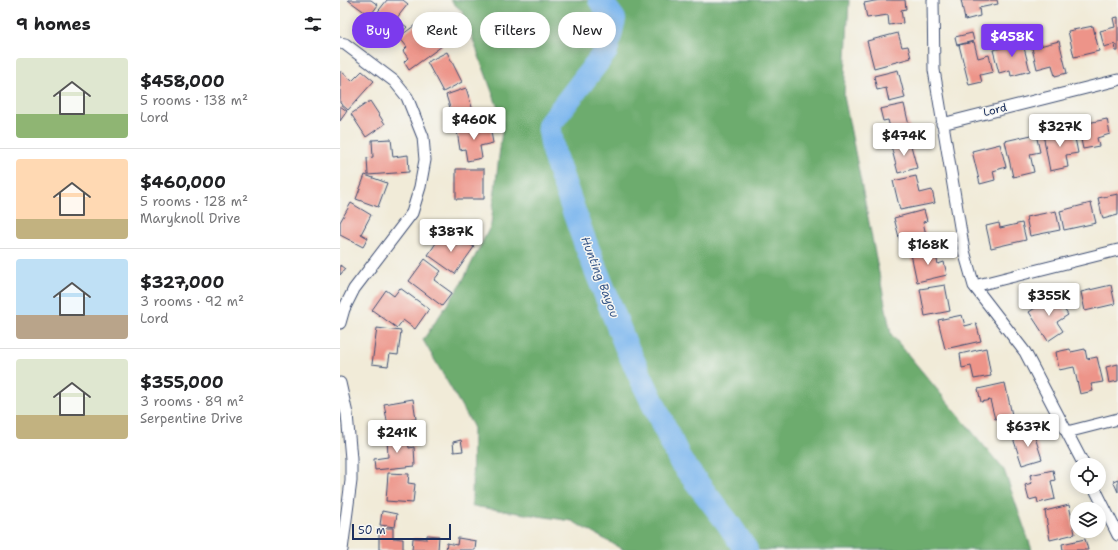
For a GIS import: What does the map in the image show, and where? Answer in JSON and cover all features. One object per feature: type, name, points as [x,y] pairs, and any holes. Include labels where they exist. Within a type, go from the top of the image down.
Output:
[{"type":"street","points":[[933,0],[934,70],[964,251],[974,286],[1025,352],[1080,458]]},
{"type":"street","points":[[340,43],[345,44],[394,81],[407,98],[423,137],[425,160],[420,188],[412,212],[400,230],[354,289],[344,309],[340,323]]},
{"type":"street","name":"Lord","points":[[942,124],[1118,80]]},
{"type":"street","points":[[974,286],[1118,250]]},
{"type":"street","points":[[340,383],[347,414],[351,466],[342,550]]},
{"type":"street","points":[[1067,432],[1118,419]]},
{"type":"street","points":[[1098,494],[1118,535]]},
{"type":"green space","points":[[450,0],[849,0],[844,96],[891,334],[1004,470],[1032,550],[624,550],[572,521],[472,506],[473,426],[423,340],[461,284],[491,225],[503,122],[472,37],[472,12],[463,12]]},
{"type":"building","points":[[348,0],[371,0],[378,5],[373,12],[364,12]]},
{"type":"building","points":[[387,0],[403,0],[408,4],[402,12],[378,12]]},
{"type":"building","points":[[880,0],[905,0],[906,9],[901,10],[903,23],[889,25],[888,15],[867,18],[864,3]]},
{"type":"building","points":[[961,0],[997,0],[998,4],[979,8],[980,16],[965,20]]},
{"type":"building","points":[[1118,17],[1118,51],[1116,51],[1115,44],[1104,47],[1100,31],[1115,27],[1113,18]]},
{"type":"building","points":[[1093,26],[1099,51],[1074,57],[1068,31]]},
{"type":"building","points":[[412,27],[412,48],[439,48],[409,70],[404,62],[408,58],[403,51],[407,47],[404,43],[404,33]]},
{"type":"building","points":[[898,33],[902,47],[908,46],[911,58],[874,68],[867,41]]},
{"type":"building","points":[[972,33],[974,41],[957,45],[955,37]]},
{"type":"building","points":[[1021,36],[1030,71],[1011,76],[1010,70],[999,73],[993,50],[1009,46],[1007,40]]},
{"type":"building","points":[[1059,41],[1067,73],[1055,76],[1052,65],[1037,69],[1032,48]]},
{"type":"building","points":[[974,42],[978,58],[989,55],[993,72],[980,75],[982,82],[969,85],[959,45]]},
{"type":"building","points":[[447,52],[462,82],[443,92],[427,62]]},
{"type":"building","points":[[898,70],[905,98],[889,102],[886,88],[877,90],[874,76]]},
{"type":"building","points":[[341,71],[352,81],[362,71],[374,81],[348,110],[340,103]]},
{"type":"building","points":[[466,88],[476,120],[456,127],[446,95]]},
{"type":"building","points":[[370,101],[385,124],[366,137],[351,114]]},
{"type":"building","points":[[904,104],[911,134],[893,139],[888,120],[883,121],[880,109]]},
{"type":"building","points":[[340,106],[347,111],[340,121]]},
{"type":"building","points":[[1107,119],[1110,134],[1097,138],[1099,146],[1083,149],[1078,125]]},
{"type":"building","points":[[490,126],[493,143],[480,146],[482,158],[467,161],[465,149],[460,150],[457,131]]},
{"type":"building","points":[[1073,128],[1078,153],[1066,155],[1068,167],[1050,171],[1043,134]]},
{"type":"building","points":[[1036,134],[1040,152],[1030,154],[1034,172],[1013,177],[1005,141]]},
{"type":"building","points":[[391,139],[393,157],[408,155],[409,172],[368,175],[367,158],[373,157],[372,140]]},
{"type":"building","points":[[910,142],[917,168],[898,173],[891,146]]},
{"type":"building","points":[[1000,144],[1006,167],[993,171],[995,180],[980,184],[972,151]]},
{"type":"building","points":[[456,169],[484,169],[484,199],[456,199]]},
{"type":"building","points":[[365,175],[387,183],[378,207],[356,199]]},
{"type":"building","points":[[916,176],[920,193],[932,190],[935,203],[900,210],[893,181]]},
{"type":"building","points":[[1118,194],[1118,215],[1103,219],[1098,198]]},
{"type":"building","points":[[351,203],[371,215],[361,234],[368,238],[363,247],[340,235],[340,222]]},
{"type":"building","points":[[1091,203],[1096,223],[1064,230],[1060,211]]},
{"type":"building","points":[[924,210],[927,221],[923,222],[927,239],[901,245],[894,218]]},
{"type":"building","points":[[1056,211],[1060,230],[1030,236],[1026,217]]},
{"type":"building","points":[[999,223],[1000,228],[1022,223],[1026,240],[991,248],[986,226]]},
{"type":"building","points":[[442,234],[458,245],[462,239],[474,247],[455,274],[428,255]]},
{"type":"building","points":[[934,248],[938,264],[944,262],[947,275],[917,282],[911,254]]},
{"type":"building","points":[[425,259],[441,271],[434,280],[452,293],[442,306],[409,281]]},
{"type":"building","points":[[340,265],[345,269],[340,275]]},
{"type":"building","points":[[945,285],[950,311],[925,316],[920,289]]},
{"type":"building","points":[[1111,285],[1115,304],[1085,311],[1081,292]]},
{"type":"building","points":[[400,288],[429,309],[415,329],[403,320],[397,328],[372,310],[386,290],[394,296]]},
{"type":"building","points":[[1055,295],[1068,315],[1057,322],[1063,331],[1048,341],[1029,312]]},
{"type":"building","points":[[962,315],[965,326],[976,323],[981,341],[945,349],[938,320]]},
{"type":"building","points":[[377,328],[401,331],[398,355],[390,354],[388,366],[372,364]]},
{"type":"building","points":[[986,348],[991,376],[974,379],[971,366],[962,368],[960,354]]},
{"type":"building","points":[[1070,349],[1071,352],[1085,349],[1087,359],[1097,357],[1103,382],[1091,384],[1093,391],[1080,394],[1074,367],[1059,370],[1056,352]]},
{"type":"building","points":[[1118,364],[1118,381],[1109,383],[1106,367]]},
{"type":"building","points":[[1005,383],[1012,415],[995,419],[990,400],[981,402],[978,389]]},
{"type":"building","points":[[413,399],[416,419],[411,420],[413,428],[389,432],[384,404]]},
{"type":"building","points":[[1033,431],[1042,459],[1022,465],[1013,438]]},
{"type":"building","points":[[407,435],[409,448],[414,447],[415,466],[375,470],[374,459],[388,457],[387,437]]},
{"type":"building","points":[[461,440],[463,451],[454,452],[453,442]]},
{"type":"building","points":[[1053,470],[1055,480],[1051,481],[1055,499],[1038,503],[1037,498],[1029,500],[1025,485],[1032,483],[1030,475]]},
{"type":"building","points":[[388,473],[409,474],[408,483],[415,484],[413,503],[386,501]]},
{"type":"building","points":[[1118,479],[1118,492],[1113,481]]},
{"type":"building","points":[[1069,505],[1070,535],[1050,540],[1045,511]]},
{"type":"building","points":[[382,511],[397,514],[395,527],[380,525]]},
{"type":"building","points":[[379,528],[393,528],[393,538],[403,539],[403,550],[379,550]]},
{"type":"building","points":[[427,535],[439,536],[438,550],[412,550],[413,538],[427,539]]},
{"type":"building","points":[[458,538],[476,541],[475,550],[446,550],[447,543],[457,545]]},
{"type":"building","points":[[1085,539],[1088,550],[1063,550],[1062,544]]},
{"type":"waterway","name":"Hunting Bayou","points":[[600,0],[614,19],[606,51],[549,125],[554,155],[583,237],[626,346],[681,462],[728,523],[746,550]]}]
